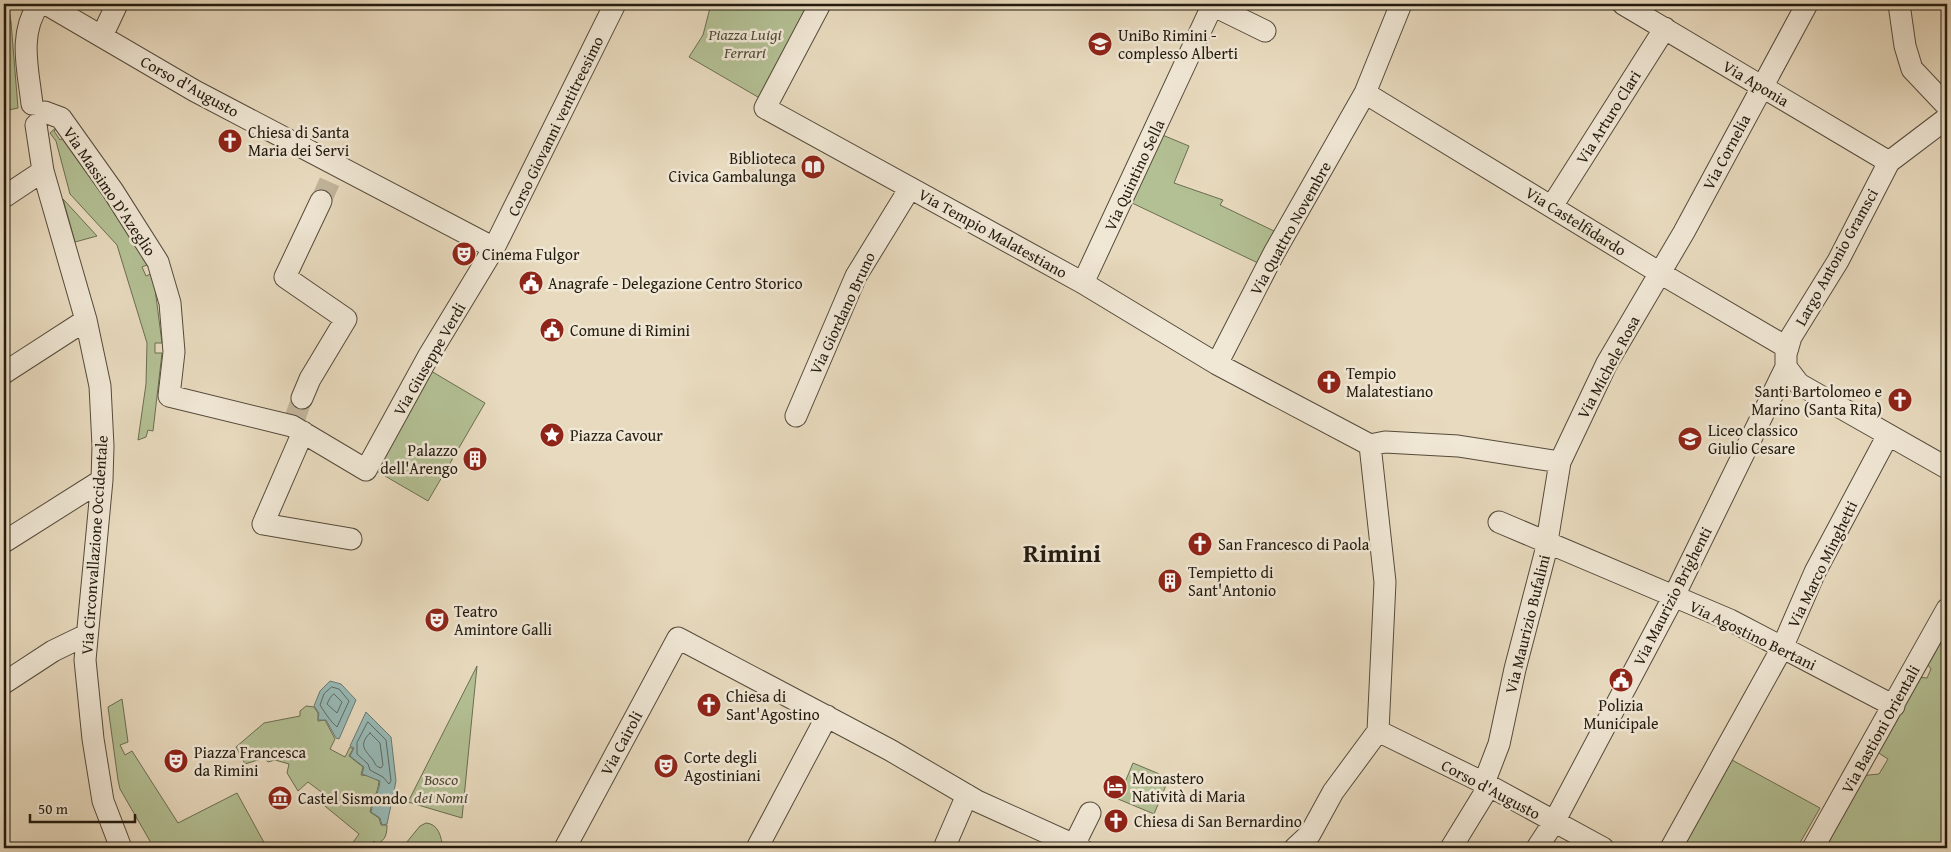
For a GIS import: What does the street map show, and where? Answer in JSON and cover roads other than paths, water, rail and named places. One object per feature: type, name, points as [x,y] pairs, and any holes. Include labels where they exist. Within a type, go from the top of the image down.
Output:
[{"type":"street","name":"Via Circonvallazione Occidentale","points":[[39,4],[32,14],[26,36],[38,114],[43,171],[86,320],[100,386],[103,446],[102,480],[85,660],[103,801],[122,848]]},
{"type":"street","name":"Corso d'Augusto","points":[[46,4],[195,91],[335,169],[494,248]]},
{"type":"street","points":[[102,36],[117,4]]},
{"type":"street","name":"Via Tempio Malatestiano","points":[[820,4],[765,108],[1083,283],[1217,364],[1370,445]]},
{"type":"street","points":[[1212,4],[1264,30]]},
{"type":"street","name":"Via Quintino Sella","points":[[1083,283],[1212,4]]},
{"type":"street","name":"Via Quattro Novembre","points":[[1217,364],[1274,253],[1365,93],[1401,4]]},
{"type":"street","name":"Via Aponia","points":[[1623,4],[1889,162]]},
{"type":"street","name":"Via Cornelia","points":[[1660,273],[1807,4]]},
{"type":"street","points":[[1899,4],[1905,46],[1912,69],[1947,106]]},
{"type":"street","name":"Corso Giovanni ventitreesimo","points":[[494,248],[614,8]]},
{"type":"street","name":"Via Arturo Clari","points":[[1552,206],[1665,28]]},
{"type":"street","name":"Via Castelfidardo","points":[[1365,93],[1660,273],[1787,356]]},
{"type":"street","name":"Via Massimo D'Azeglio","points":[[38,114],[60,118],[113,190],[158,262],[170,303],[174,352],[169,396],[300,428],[366,470]]},
{"type":"street","points":[[1889,162],[1947,118]]},
{"type":"street","name":"Largo Antonio Gramsci","points":[[1787,356],[1791,337],[1838,261],[1889,162]]},
{"type":"street","points":[[4,197],[43,171]]},
{"type":"street","name":"Via Giordano Bruno","points":[[796,416],[856,276],[910,188]]},
{"type":"street","points":[[302,398],[310,379],[346,319],[285,277],[321,202]]},
{"type":"street","name":"Via Giuseppe Verdi","points":[[366,470],[428,357],[494,248]]},
{"type":"street","name":"Via Michele Rosa","points":[[1560,462],[1607,363],[1660,273]]},
{"type":"street","points":[[4,373],[86,320]]},
{"type":"street","points":[[1787,356],[1799,384],[1947,468]]},
{"type":"street","name":"Via Maurizio Brighenti","points":[[1537,848],[1554,822],[1674,596],[1787,356]]},
{"type":"street","points":[[300,428],[263,524],[351,539]]},
{"type":"street","name":"Via Marco Minghetti","points":[[1671,848],[1782,648],[1815,572],[1888,435]]},
{"type":"street","points":[[1295,848],[1310,834],[1333,792],[1378,731],[1385,582],[1370,445],[1384,442],[1458,446],[1560,462]]},
{"type":"street","name":"Via Maurizio Bufalini","points":[[1451,848],[1487,785],[1499,744],[1515,669],[1548,542],[1560,462]]},
{"type":"street","points":[[5,537],[102,480]]},
{"type":"street","name":"Via Agostino Bertani","points":[[1499,522],[1730,620],[1894,706]]},
{"type":"street","name":"Via Bastioni Orientali","points":[[1813,848],[1947,609]]},
{"type":"street","points":[[4,683],[53,651],[86,635]]},
{"type":"street","name":"Via Cairoli","points":[[565,848],[678,638],[802,705],[827,716]]},
{"type":"street","points":[[757,848],[827,716],[977,801],[1078,847],[1090,813]]},
{"type":"street","name":"Corso d'Augusto","points":[[1378,731],[1487,785],[1603,848]]},
{"type":"street","points":[[944,848],[967,794]]},
{"type":"water","points":[[4,4],[8,4],[11,22],[4,34]]},
{"type":"water","points":[[330,681],[341,684],[356,700],[339,739],[336,738],[326,720],[318,720],[319,713],[314,706],[320,691]]},
{"type":"water","points":[[366,712],[391,737],[396,781],[387,824],[382,825],[380,818],[371,812],[380,781],[362,774],[364,767],[350,756],[354,748],[350,746]]},
{"type":"tunnel","points":[[321,201],[333,174]]},
{"type":"tunnel","points":[[294,421],[302,398]]},
{"type":"place","name":"UniBo Rimini - complesso Alberti","points":[[1100,44]]},
{"type":"place","name":"Chiesa di Santa Maria dei Servi","points":[[230,141]]},
{"type":"place","name":"Biblioteca Civica Gambalunga","points":[[813,167]]},
{"type":"place","name":"Cinema Fulgor","points":[[464,254]]},
{"type":"place","name":"Anagrafe - Delegazione Centro Storico","points":[[531,283]]},
{"type":"place","name":"Comune di Rimini","points":[[552,330]]},
{"type":"place","name":"Tempio Malatestiano","points":[[1329,382]]},
{"type":"place","name":"Santi Bartolomeo e Marino (Santa Rita)","points":[[1900,400]]},
{"type":"place","name":"Piazza Cavour","points":[[552,435]]},
{"type":"place","name":"Liceo classico Giulio Cesare","points":[[1690,439]]},
{"type":"place","name":"Palazzo dell'Arengo","points":[[475,459]]},
{"type":"place","name":"San Francesco di Paola","points":[[1200,544]]},
{"type":"place","name":"Tempietto di Sant'Antonio","points":[[1170,581]]},
{"type":"place","name":"Teatro Amintore Galli","points":[[437,620]]},
{"type":"place","name":"Polizia Municipale","points":[[1621,680]]},
{"type":"place","name":"Chiesa di Sant'Agostino","points":[[709,705]]},
{"type":"place","name":"Piazza Francesca da Rimini","points":[[176,761]]},
{"type":"place","name":"Corte degli Agostiniani","points":[[666,766]]},
{"type":"place","name":"Monastero Natività di Maria","points":[[1115,787]]},
{"type":"place","name":"Castel Sismondo","points":[[280,798]]},
{"type":"place","name":"Chiesa di San Bernardino","points":[[1116,821]]},
{"type":"district","name":"Rimini","points":[[1062,552]]},
{"type":"park label","name":"Piazza Luigi Ferrari","points":[[745,43]]},
{"type":"park label","name":"Bosco dei Nomi","points":[[441,788]]}]
